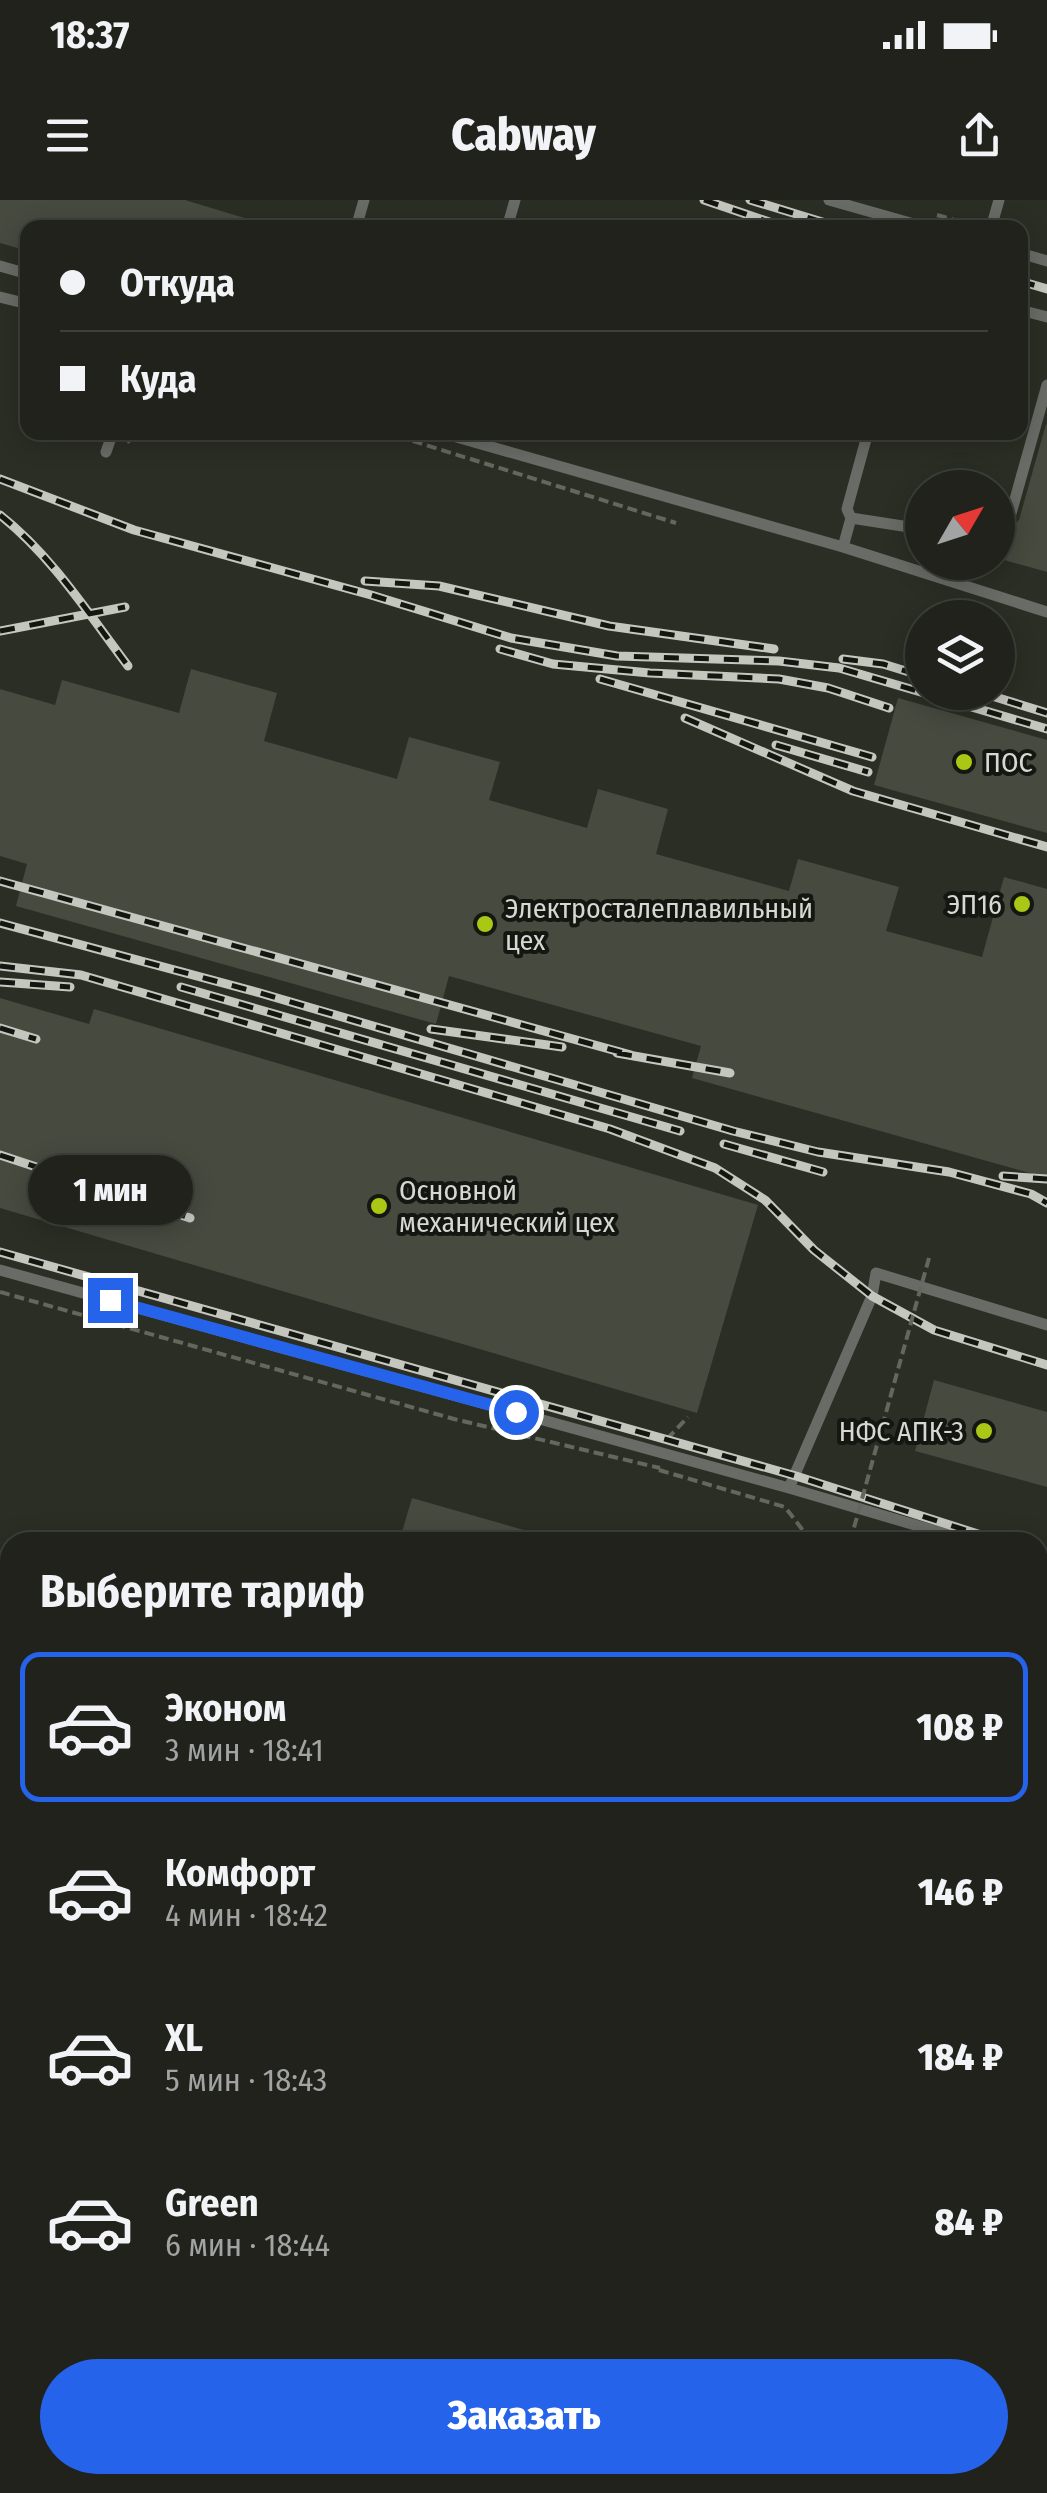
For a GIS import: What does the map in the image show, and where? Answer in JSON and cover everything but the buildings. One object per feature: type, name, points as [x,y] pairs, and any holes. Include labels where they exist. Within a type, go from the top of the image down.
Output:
[{"type":"lane","points":[[829,200],[900,220]]},
{"type":"lane","points":[[1015,498],[1047,386]]},
{"type":"lane","points":[[106,452],[110,440]]},
{"type":"lane","points":[[466,440],[843,547],[1047,612]]},
{"type":"lane","points":[[843,547],[850,518],[847,508],[866,440]]},
{"type":"lane","points":[[850,518],[905,526]]},
{"type":"lane","points":[[0,1270],[939,1532]]},
{"type":"lane","points":[[789,1488],[872,1296],[876,1273],[1047,1325]]},
{"type":"path","points":[[410,440],[676,523]]},
{"type":"path","points":[[853,1532],[929,1258]]},
{"type":"path","points":[[0,1292],[454,1419],[786,1506],[804,1532]]},
{"type":"path","points":[[659,1470],[668,1439],[688,1417]]},
{"type":"railway","points":[[704,200],[763,220]]},
{"type":"railway","points":[[750,200],[816,220]]},
{"type":"railway","points":[[1028,283],[1047,289]]},
{"type":"railway","points":[[0,479],[134,530],[511,638],[617,656],[779,661],[839,668],[1047,729]]},
{"type":"railway","points":[[0,515],[53,567],[128,666]]},
{"type":"railway","points":[[365,581],[439,586],[609,626],[774,649]]},
{"type":"railway","points":[[0,631],[125,607]]},
{"type":"railway","points":[[500,649],[553,664],[779,679],[828,688],[889,708]]},
{"type":"railway","points":[[843,659],[905,671]]},
{"type":"railway","points":[[600,679],[872,757]]},
{"type":"railway","points":[[1015,703],[1047,713]]},
{"type":"railway","points":[[685,718],[853,791],[1047,847]]},
{"type":"railway","points":[[776,745],[868,772]]},
{"type":"railway","points":[[0,881],[631,1055]]},
{"type":"railway","points":[[0,923],[260,993],[733,1131],[818,1152],[949,1172],[1031,1194],[1047,1203]]},
{"type":"railway","points":[[0,966],[81,975],[610,1129],[715,1168],[765,1200],[814,1250],[872,1296],[934,1330],[1047,1365]]},
{"type":"railway","points":[[0,982],[70,987]]},
{"type":"railway","points":[[181,987],[680,1131]]},
{"type":"railway","points":[[0,1028],[36,1039]]},
{"type":"railway","points":[[431,1029],[562,1047]]},
{"type":"railway","points":[[617,1053],[730,1073]]},
{"type":"railway","points":[[724,1144],[823,1172]]},
{"type":"railway","points":[[0,1155],[190,1218]]},
{"type":"railway","points":[[1003,1176],[1047,1179]]},
{"type":"railway","points":[[0,1252],[796,1476],[972,1532]]},
{"type":"place","name":"ПОС","points":[[964,762]]},
{"type":"place","name":"ЭП16","points":[[1022,904]]},
{"type":"place","name":"Электросталеплавильный цех","points":[[485,924]]},
{"type":"place","name":"Основной механический цех","points":[[379,1206]]},
{"type":"place","name":"НФС АПК-3","points":[[984,1431]]},
{"type":"route","points":[[110,1300],[516,1412]]}]
